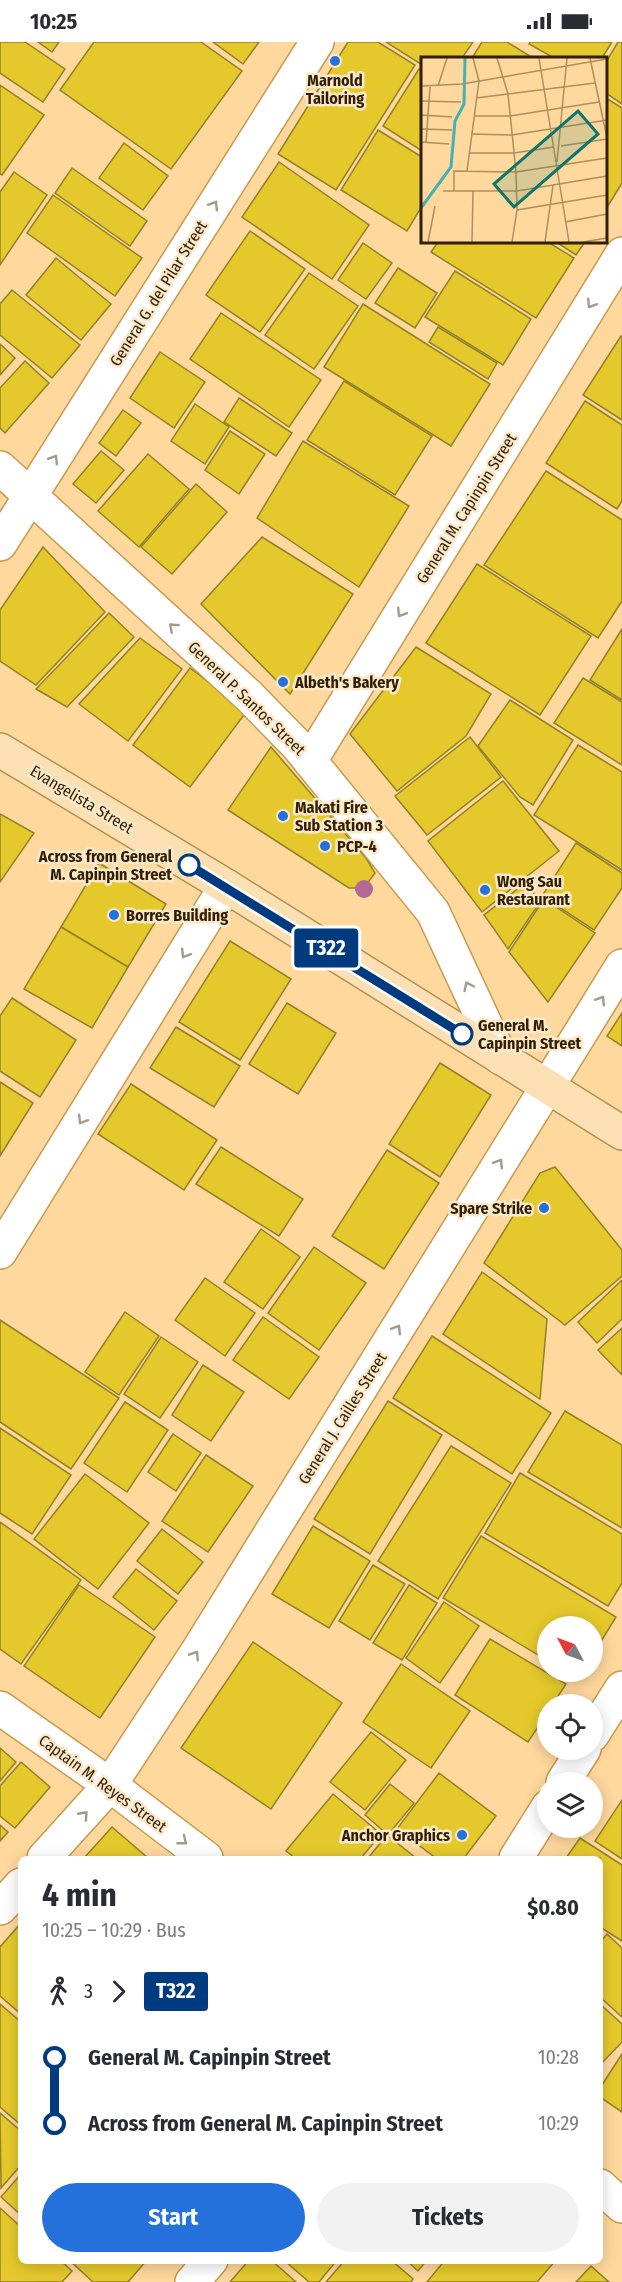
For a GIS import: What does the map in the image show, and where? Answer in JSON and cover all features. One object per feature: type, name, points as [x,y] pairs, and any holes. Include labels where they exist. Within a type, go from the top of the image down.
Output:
[{"type":"main road","name":"Evangelista Street","points":[[0,750],[226,886],[622,1133]]},
{"type":"street","name":"General G. del Pilar Street","points":[[0,544],[317,42]]},
{"type":"street","name":"General M. Capinpin Street","points":[[310,761],[622,254]]},
{"type":"street","name":"General P. Santos Street","points":[[0,468],[249,696],[310,761],[433,912],[501,1058]]},
{"type":"street","points":[[0,1252],[226,886]]},
{"type":"street","name":"General J. Cailles Street","points":[[47,1856],[110,1785],[205,1639],[622,966]]},
{"type":"street","points":[[603,1718],[622,1688]]},
{"type":"street","name":"Captain M. Reyes Street","points":[[0,1708],[110,1785],[203,1856]]},
{"type":"street","points":[[517,1856],[537,1825]]},
{"type":"street","points":[[0,1908],[18,1888]]},
{"type":"street","points":[[603,2189],[622,2206]]},
{"type":"street","points":[[192,2282],[208,2264]]},
{"type":"building","points":[[0,42],[25,42],[65,69],[43,102],[0,73]]},
{"type":"building","points":[[38,42],[59,42],[52,52]]},
{"type":"building","points":[[94,42],[201,42],[242,71],[171,169],[60,90]]},
{"type":"building","points":[[213,42],[259,42],[243,64]]},
{"type":"building","points":[[348,42],[378,42],[415,65],[336,190],[278,154]]},
{"type":"building","points":[[386,42],[473,42],[463,57],[421,57],[421,64]]},
{"type":"building","points":[[482,42],[507,42],[531,57],[473,57]]},
{"type":"building","points":[[530,42],[612,42],[603,57],[552,57],[529,44]]},
{"type":"building","points":[[618,42],[622,42],[622,104],[607,94],[607,60]]},
{"type":"building","points":[[419,69],[421,71],[421,150],[383,126]]},
{"type":"building","points":[[0,85],[44,115],[2,175],[0,174]]},
{"type":"building","points":[[607,99],[622,108],[622,183],[607,207]]},
{"type":"building","points":[[378,130],[421,156],[421,208],[407,231],[341,190]]},
{"type":"building","points":[[124,143],[168,176],[143,210],[99,178]]},
{"type":"building","points":[[279,162],[369,225],[332,279],[242,217]]},
{"type":"building","points":[[72,168],[147,221],[130,246],[55,193]]},
{"type":"building","points":[[14,172],[47,195],[0,265],[0,192]]},
{"type":"building","points":[[53,195],[142,258],[115,296],[27,233]]},
{"type":"building","points":[[250,231],[305,269],[260,332],[206,295]]},
{"type":"building","points":[[363,243],[392,263],[366,299],[338,280]]},
{"type":"building","points":[[437,243],[550,243],[574,258],[536,318],[431,252]]},
{"type":"building","points":[[558,243],[584,243],[576,255]]},
{"type":"building","points":[[56,258],[111,304],[81,340],[26,295]]},
{"type":"building","points":[[398,268],[437,293],[415,328],[375,303]]},
{"type":"building","points":[[455,271],[531,319],[503,365],[425,317]]},
{"type":"building","points":[[309,273],[358,306],[314,369],[265,335]]},
{"type":"building","points":[[12,290],[80,345],[52,378],[0,335],[0,304]]},
{"type":"building","points":[[363,304],[490,384],[451,446],[324,367]]},
{"type":"building","points":[[221,313],[321,380],[289,427],[190,359]]},
{"type":"building","points":[[438,327],[497,363],[488,379],[429,342]]},
{"type":"building","points":[[622,337],[622,420],[583,395]]},
{"type":"building","points":[[0,344],[15,358],[0,375]]},
{"type":"building","points":[[160,352],[205,382],[174,428],[130,398]]},
{"type":"building","points":[[25,361],[49,383],[5,433],[0,428],[0,388]]},
{"type":"building","points":[[344,381],[432,436],[395,495],[307,440]]},
{"type":"building","points":[[239,398],[292,433],[276,456],[224,422]]},
{"type":"building","points":[[585,401],[622,425],[622,501],[617,509],[546,463]]},
{"type":"building","points":[[195,404],[229,427],[205,464],[171,441]]},
{"type":"building","points":[[123,410],[141,423],[116,456],[99,443]]},
{"type":"building","points":[[230,431],[265,454],[239,494],[205,470]]},
{"type":"building","points":[[303,441],[409,506],[359,587],[257,518]]},
{"type":"building","points":[[101,451],[124,470],[96,503],[73,484]]},
{"type":"building","points":[[148,454],[189,489],[139,547],[98,511]]},
{"type":"building","points":[[546,471],[622,520],[622,601],[598,638],[484,565]]},
{"type":"building","points":[[196,484],[227,512],[172,574],[141,547]]},
{"type":"building","points":[[262,537],[353,594],[290,694],[201,604]]},
{"type":"building","points":[[43,547],[105,612],[36,685],[0,661],[0,610]]},
{"type":"building","points":[[477,564],[591,636],[540,715],[426,643]]},
{"type":"building","points":[[109,613],[134,637],[67,707],[36,689]]},
{"type":"building","points":[[622,629],[622,700],[590,680]]},
{"type":"building","points":[[140,638],[182,669],[128,741],[79,704]]},
{"type":"building","points":[[416,647],[491,694],[466,736],[397,791],[350,734]]},
{"type":"building","points":[[190,668],[247,711],[190,787],[133,745]]},
{"type":"building","points":[[583,678],[622,702],[622,765],[554,723]]},
{"type":"building","points":[[510,700],[573,740],[533,805],[520,797],[478,746]]},
{"type":"building","points":[[470,737],[501,777],[427,835],[395,796]]},
{"type":"building","points":[[578,745],[622,772],[622,870],[534,815]]},
{"type":"building","name":"Makati Fire Sub Station 3","points":[[271,747],[366,858],[375,873],[364,888],[349,888],[228,810]]},
{"type":"building","points":[[503,781],[559,851],[482,912],[428,841]]},
{"type":"building","points":[[0,814],[34,833],[0,882]]},
{"type":"building","points":[[576,843],[622,873],[622,888],[594,930],[542,896]]},
{"type":"building","name":"Borres Building","points":[[99,863],[166,904],[128,967],[61,927]]},
{"type":"building","points":[[525,883],[541,901],[508,949],[484,915]]},
{"type":"building","points":[[544,899],[595,933],[548,1002],[509,952]]},
{"type":"building","points":[[61,927],[128,967],[92,1028],[24,989]]},
{"type":"building","points":[[230,941],[291,979],[240,1060],[179,1022]]},
{"type":"building","points":[[12,998],[76,1040],[40,1097],[0,1071],[0,1016]]},
{"type":"building","points":[[287,1003],[336,1033],[298,1094],[249,1064]]},
{"type":"building","points":[[622,1013],[622,1046],[607,1036]]},
{"type":"building","points":[[176,1027],[240,1066],[214,1107],[150,1068]]},
{"type":"building","points":[[440,1063],[491,1095],[440,1177],[389,1144]]},
{"type":"building","points":[[0,1082],[33,1103],[0,1156]]},
{"type":"building","points":[[131,1084],[217,1140],[184,1190],[98,1134]]},
{"type":"building","points":[[221,1147],[303,1199],[279,1236],[196,1184]]},
{"type":"building","points":[[387,1150],[439,1183],[384,1269],[332,1236]]},
{"type":"building","points":[[555,1167],[622,1250],[622,1276],[565,1325],[484,1263],[540,1173]]},
{"type":"building","points":[[261,1229],[300,1257],[263,1309],[224,1282]]},
{"type":"building","points":[[314,1247],[366,1283],[319,1350],[268,1313]]},
{"type":"building","points":[[482,1272],[547,1319],[540,1399],[443,1334]]},
{"type":"building","points":[[205,1278],[255,1313],[225,1356],[175,1320]]},
{"type":"building","points":[[622,1280],[622,1319],[597,1343],[578,1322]]},
{"type":"building","points":[[125,1312],[159,1336],[119,1395],[85,1372]]},
{"type":"building","points":[[263,1317],[319,1357],[289,1399],[233,1360]]},
{"type":"building","points":[[0,1320],[119,1398],[71,1469],[0,1422]]},
{"type":"building","points":[[622,1328],[622,1375],[598,1350]]},
{"type":"building","points":[[432,1336],[551,1413],[512,1474],[393,1398]]},
{"type":"building","points":[[161,1337],[198,1362],[160,1418],[124,1394]]},
{"type":"building","points":[[203,1365],[244,1392],[211,1441],[172,1415]]},
{"type":"building","points":[[388,1401],[442,1435],[370,1554],[314,1519]]},
{"type":"building","points":[[125,1402],[168,1430],[127,1492],[84,1463]]},
{"type":"building","points":[[565,1411],[622,1445],[622,1528],[528,1472]]},
{"type":"building","points":[[0,1428],[71,1475],[32,1534],[0,1513]]},
{"type":"building","points":[[173,1434],[201,1453],[176,1491],[148,1472]]},
{"type":"building","points":[[451,1446],[511,1483],[438,1599],[378,1561]]},
{"type":"building","points":[[206,1455],[253,1486],[208,1552],[162,1521]]},
{"type":"building","points":[[520,1473],[622,1534],[622,1583],[608,1606],[485,1533]]},
{"type":"building","points":[[85,1474],[149,1523],[98,1589],[34,1539]]},
{"type":"building","points":[[0,1522],[81,1580],[21,1664],[0,1649]]},
{"type":"building","points":[[313,1526],[370,1561],[329,1628],[272,1594]]},
{"type":"building","points":[[162,1529],[203,1562],[178,1594],[137,1561]]},
{"type":"building","points":[[481,1536],[616,1617],[603,1638],[603,1616],[537,1616],[537,1654],[443,1598]]},
{"type":"building","points":[[373,1565],[405,1584],[370,1640],[339,1621]]},
{"type":"building","points":[[136,1569],[177,1601],[154,1630],[113,1597]]},
{"type":"building","points":[[79,1585],[155,1637],[100,1718],[24,1666]]},
{"type":"building","points":[[409,1585],[437,1603],[402,1660],[373,1643]]},
{"type":"building","points":[[444,1602],[479,1626],[440,1683],[406,1658]]},
{"type":"building","points":[[490,1639],[537,1667],[537,1682],[566,1684],[560,1694],[537,1694],[537,1728],[528,1742],[455,1695]]},
{"type":"building","points":[[253,1642],[342,1703],[271,1809],[181,1748]]},
{"type":"building","points":[[401,1664],[470,1711],[431,1768],[363,1722]]},
{"type":"building","points":[[371,1732],[406,1760],[365,1810],[330,1782]]},
{"type":"building","points":[[0,1748],[16,1762],[0,1781]]},
{"type":"building","points":[[21,1762],[50,1787],[15,1828],[0,1816],[0,1786]]},
{"type":"building","points":[[439,1773],[496,1816],[466,1856],[433,1856],[397,1829]]},
{"type":"building","points":[[390,1784],[414,1803],[388,1835],[365,1815]]},
{"type":"building","points":[[333,1794],[381,1834],[363,1856],[292,1856],[286,1851]]},
{"type":"building","points":[[622,1800],[622,1859],[595,1841],[597,1838],[603,1838],[603,1829]]},
{"type":"building","points":[[0,1825],[8,1832],[0,1841]]},
{"type":"building","points":[[112,1827],[146,1856],[86,1856]]},
{"type":"building","points":[[387,1835],[413,1856],[370,1856]]},
{"type":"building","points":[[580,1838],[622,1865],[622,1941],[603,1929],[603,1856],[567,1856]]},
{"type":"building","points":[[18,1926],[18,2011],[0,1996],[0,1947]]},
{"type":"building","points":[[607,1934],[622,1948],[622,2017],[603,2000],[603,1939]]},
{"type":"building","points":[[0,2004],[18,2019],[18,2122],[0,2107]]},
{"type":"building","points":[[603,2007],[622,2024],[622,2042],[603,2062]]},
{"type":"building","points":[[622,2054],[622,2112],[603,2099],[603,2083]]},
{"type":"building","points":[[0,2113],[18,2128],[18,2168],[1,2188]]},
{"type":"building","points":[[18,2177],[18,2212],[1,2197]]},
{"type":"building","points":[[0,2208],[18,2224],[18,2264],[64,2264],[72,2271],[62,2282],[0,2282]]},
{"type":"building","points":[[73,2264],[144,2264],[128,2282],[93,2282]]},
{"type":"building","points":[[246,2264],[276,2264],[296,2282],[230,2282]]},
{"type":"building","points":[[289,2264],[334,2264],[319,2282],[309,2282]]},
{"type":"building","points":[[342,2264],[396,2264],[413,2279],[411,2282],[326,2282]]},
{"type":"building","points":[[410,2264],[424,2264],[418,2271]]},
{"type":"building","points":[[442,2264],[553,2264],[537,2282],[427,2282]]},
{"type":"building","points":[[591,2266],[609,2282],[576,2282]]},
{"type":"bus line","name":"T322","points":[[189,865],[246,898],[462,1034]]},
{"type":"place","name":"Marnold Tailoring","points":[[335,61]]},
{"type":"place","name":"Albeth's Bakery","points":[[283,682]]},
{"type":"place","name":"Makati Fire Sub Station 3","points":[[283,816]]},
{"type":"place","name":"PCP-4","points":[[325,846]]},
{"type":"place","name":"Across from General M. Capinpin Street","points":[[189,865]]},
{"type":"place","name":"Wong Sau Restaurant","points":[[485,890]]},
{"type":"place","name":"Borres Building","points":[[114,915]]},
{"type":"place","name":"General M. Capinpin Street","points":[[462,1034]]},
{"type":"place","name":"Spare Strike","points":[[544,1208]]},
{"type":"place","name":"Anchor Graphics","points":[[462,1835]]}]
